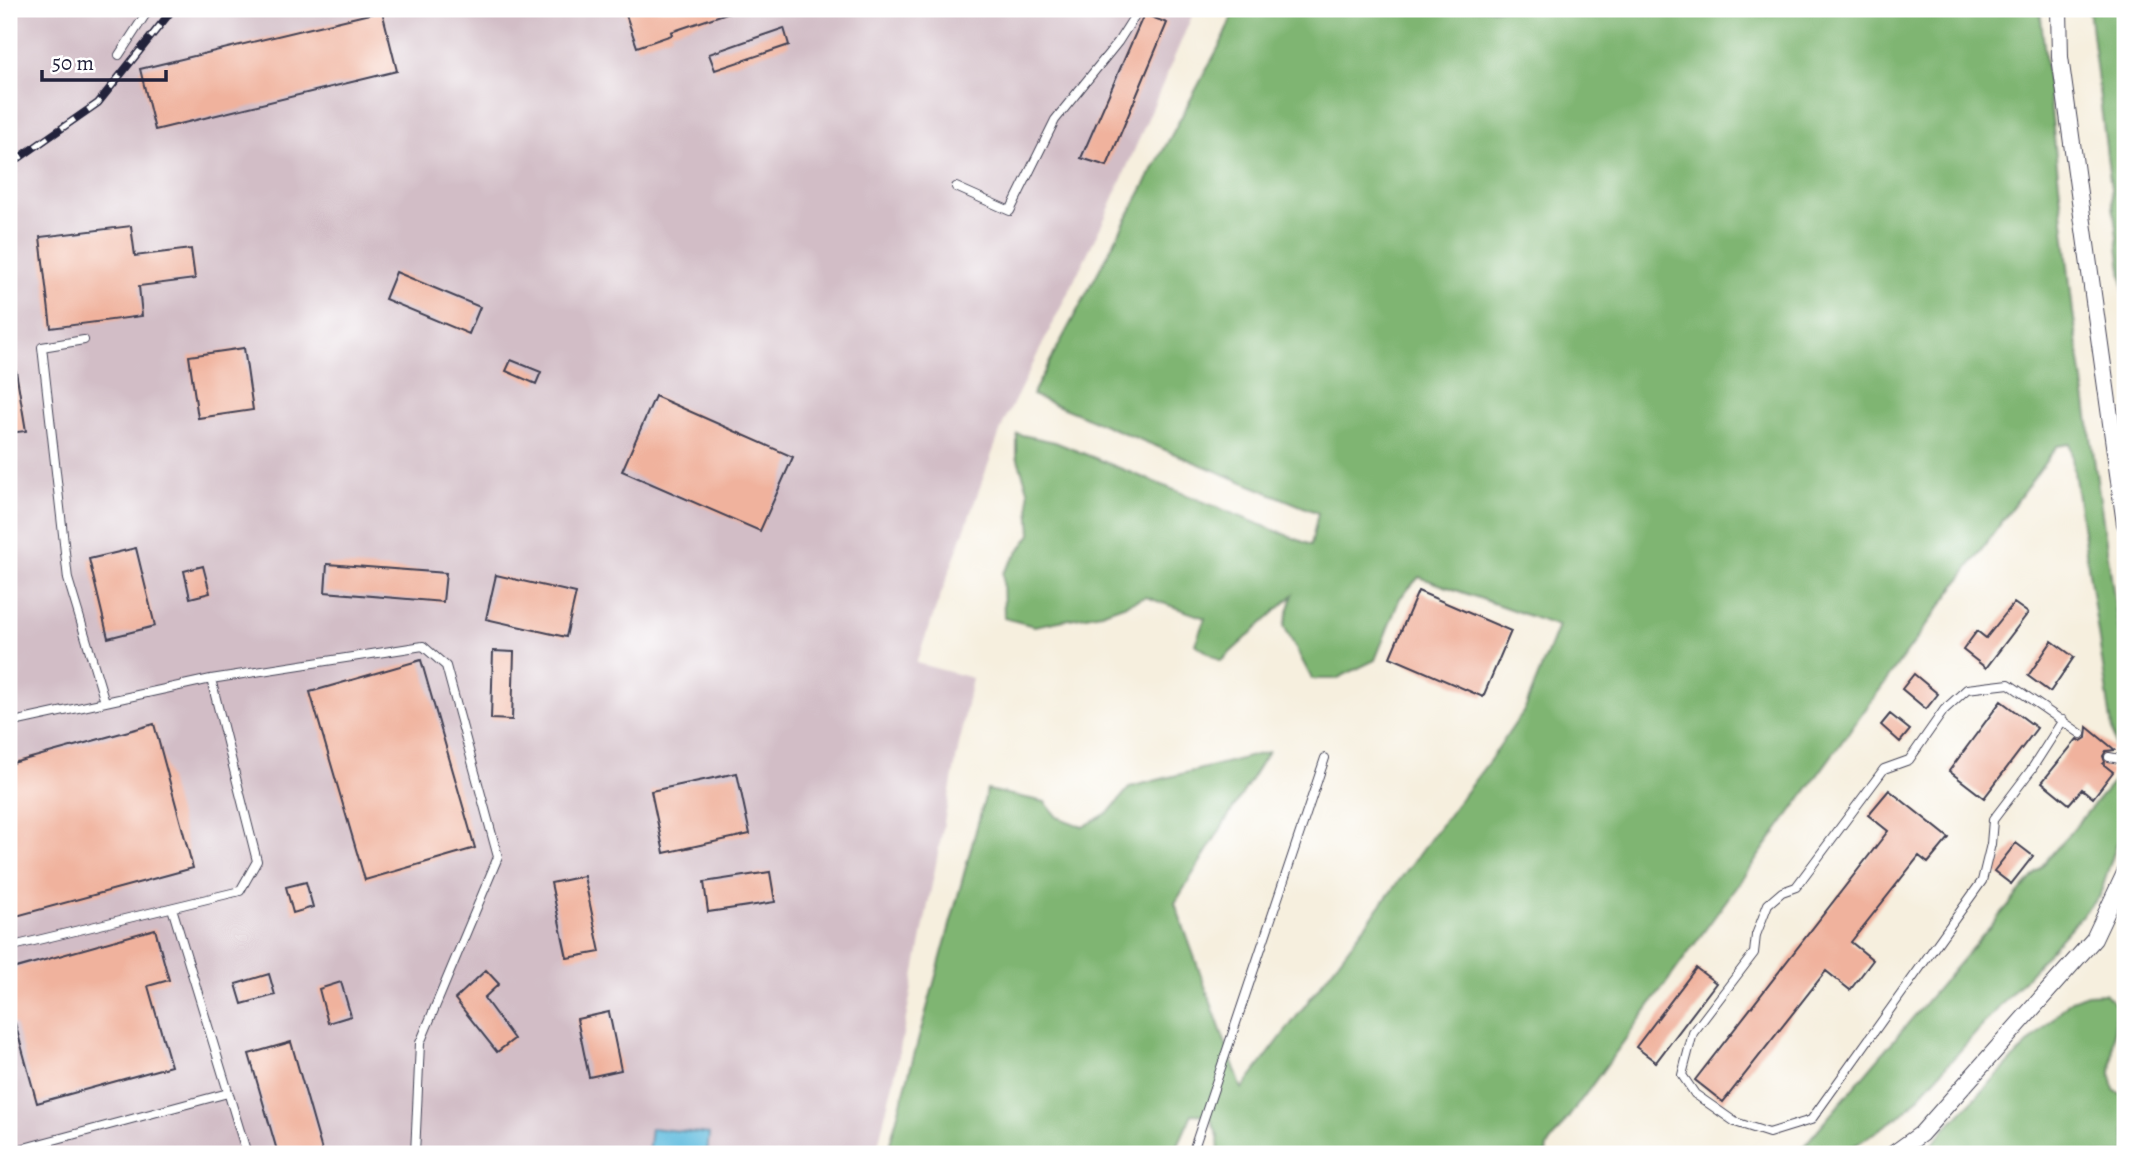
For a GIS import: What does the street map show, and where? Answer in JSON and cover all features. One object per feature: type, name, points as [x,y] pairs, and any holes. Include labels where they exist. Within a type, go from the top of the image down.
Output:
[{"type":"street","points":[[2059,9],[2060,57],[2125,524]]},
{"type":"street","points":[[1893,1154],[1921,1134],[2094,939],[2125,873]]},
{"type":"lane","points":[[119,55],[149,9]]},
{"type":"lane","points":[[956,187],[1010,211],[1055,120],[1118,42],[1139,9]]},
{"type":"lane","points":[[84,340],[42,347],[68,579],[105,702]]},
{"type":"lane","points":[[9,723],[211,679],[423,646],[446,666],[498,857],[420,1043],[415,1154]]},
{"type":"lane","points":[[9,947],[240,891],[257,861],[211,679]]},
{"type":"lane","points":[[2063,720],[2031,770],[1993,820],[1991,844],[1982,881],[1811,1120],[1769,1133],[1735,1122],[1695,1094],[1682,1075],[1693,1033],[1754,953],[1756,935],[1768,904],[1782,892],[1796,887],[1884,769],[1909,760],[1944,709],[1967,689],[2008,684],[2063,720],[2081,734]]},
{"type":"lane","points":[[2109,757],[2125,760]]},
{"type":"lane","points":[[1192,1154],[1325,758]]},
{"type":"lane","points":[[172,908],[247,1154]]},
{"type":"lane","points":[[9,1152],[228,1093]]},
{"type":"shaded area","points":[[9,9],[1195,9],[1105,218],[1003,424],[916,663],[972,678],[896,1070],[876,1154],[9,1154]]},
{"type":"green space","points":[[1235,9],[2040,9],[2073,312],[2125,674],[2125,819],[2100,895],[1904,1113],[1842,1154],[1797,1154],[2119,775],[2070,444],[2057,446],[1547,1147],[1546,1154],[1219,1154],[1218,1136],[1209,1115],[1192,1114],[1174,1154],[887,1154],[987,790],[1045,802],[1057,817],[1083,827],[1109,812],[1130,787],[1268,752],[1175,903],[1242,1089],[1493,756],[1525,709],[1558,626],[1419,577],[1400,598],[1375,660],[1336,679],[1312,679],[1284,626],[1293,595],[1221,661],[1195,644],[1205,618],[1146,597],[1101,613],[1034,626],[1004,618],[1003,573],[1031,534],[1028,490],[1017,456],[1017,434],[1055,442],[1311,545],[1318,513],[1032,395],[1222,41]]},
{"type":"green space","points":[[2089,9],[2125,9],[2125,302]]},
{"type":"green space","points":[[2105,993],[2116,1005],[2111,1074],[2114,1090],[2125,1096],[2125,1154],[1925,1154],[1944,1130],[2071,1000],[2087,994]]},
{"type":"water","points":[[651,1128],[709,1134],[707,1154],[648,1154]]},
{"type":"building","points":[[624,9],[733,11],[671,32],[672,35],[637,47]]},
{"type":"building","points":[[382,11],[397,71],[155,130],[140,69]]},
{"type":"building","points":[[1144,14],[1167,23],[1107,166],[1081,158]]},
{"type":"building","points":[[784,28],[789,45],[715,70],[709,54]]},
{"type":"building","points":[[131,226],[135,256],[191,249],[195,279],[139,286],[142,316],[51,328],[40,237]]},
{"type":"building","points":[[396,272],[480,307],[469,334],[385,299]]},
{"type":"building","points":[[244,348],[253,410],[198,418],[189,356]]},
{"type":"building","points":[[511,360],[541,372],[536,384],[506,371]]},
{"type":"building","points":[[16,371],[26,431],[9,433],[9,372]]},
{"type":"building","points":[[655,396],[793,457],[760,531],[622,471]]},
{"type":"building","points":[[136,548],[155,626],[108,638],[89,559]]},
{"type":"building","points":[[327,564],[446,573],[443,602],[325,592]]},
{"type":"building","points":[[203,566],[210,593],[190,598],[184,571]]},
{"type":"building","points":[[496,575],[576,593],[566,637],[486,619]]},
{"type":"building","points":[[1418,591],[1511,631],[1483,697],[1390,657]]},
{"type":"building","points":[[2014,603],[2028,613],[1986,668],[1963,650],[1977,631],[1986,638]]},
{"type":"building","points":[[2052,641],[2074,657],[2050,692],[2028,676]]},
{"type":"building","points":[[493,651],[514,652],[512,720],[491,719]]},
{"type":"building","points":[[421,660],[475,848],[365,880],[310,692]]},
{"type":"building","points":[[1914,674],[1938,694],[1926,709],[1902,689]]},
{"type":"building","points":[[2001,701],[2037,728],[1984,798],[1949,771]]},
{"type":"building","points":[[1890,714],[1910,730],[1900,742],[1881,725]]},
{"type":"building","points":[[154,724],[193,868],[9,918],[9,764]]},
{"type":"building","points":[[2087,727],[2115,750],[2106,751],[2103,756],[2103,764],[2113,772],[2093,798],[2082,789],[2069,804],[2042,782],[2077,739],[2081,741],[2086,738]]},
{"type":"building","points":[[737,773],[750,834],[664,853],[651,791]]},
{"type":"building","points":[[1889,790],[1949,838],[1928,863],[1919,856],[1851,942],[1873,960],[1850,990],[1826,971],[1723,1102],[1695,1080],[1888,831],[1868,815]]},
{"type":"building","points":[[2016,843],[2033,856],[2011,884],[1994,871]]},
{"type":"building","points":[[770,872],[775,902],[708,912],[704,882]]},
{"type":"building","points":[[584,876],[600,952],[567,958],[551,883]]},
{"type":"building","points":[[306,882],[313,907],[293,913],[286,887]]},
{"type":"building","points":[[155,929],[169,980],[148,986],[171,1066],[37,1103],[15,1023],[9,1025],[9,970]]},
{"type":"building","points":[[1696,968],[1716,983],[1656,1062],[1636,1047]]},
{"type":"building","points":[[486,970],[499,984],[484,998],[514,1039],[497,1052],[455,999]]},
{"type":"building","points":[[269,974],[275,995],[242,1004],[236,984]]},
{"type":"building","points":[[341,982],[351,1016],[328,1023],[319,989]]},
{"type":"building","points":[[609,1012],[621,1070],[589,1077],[577,1019]]},
{"type":"building","points":[[291,1042],[323,1154],[278,1154],[249,1054]]},
{"type":"railway","points":[[9,165],[98,103],[173,9]]}]
